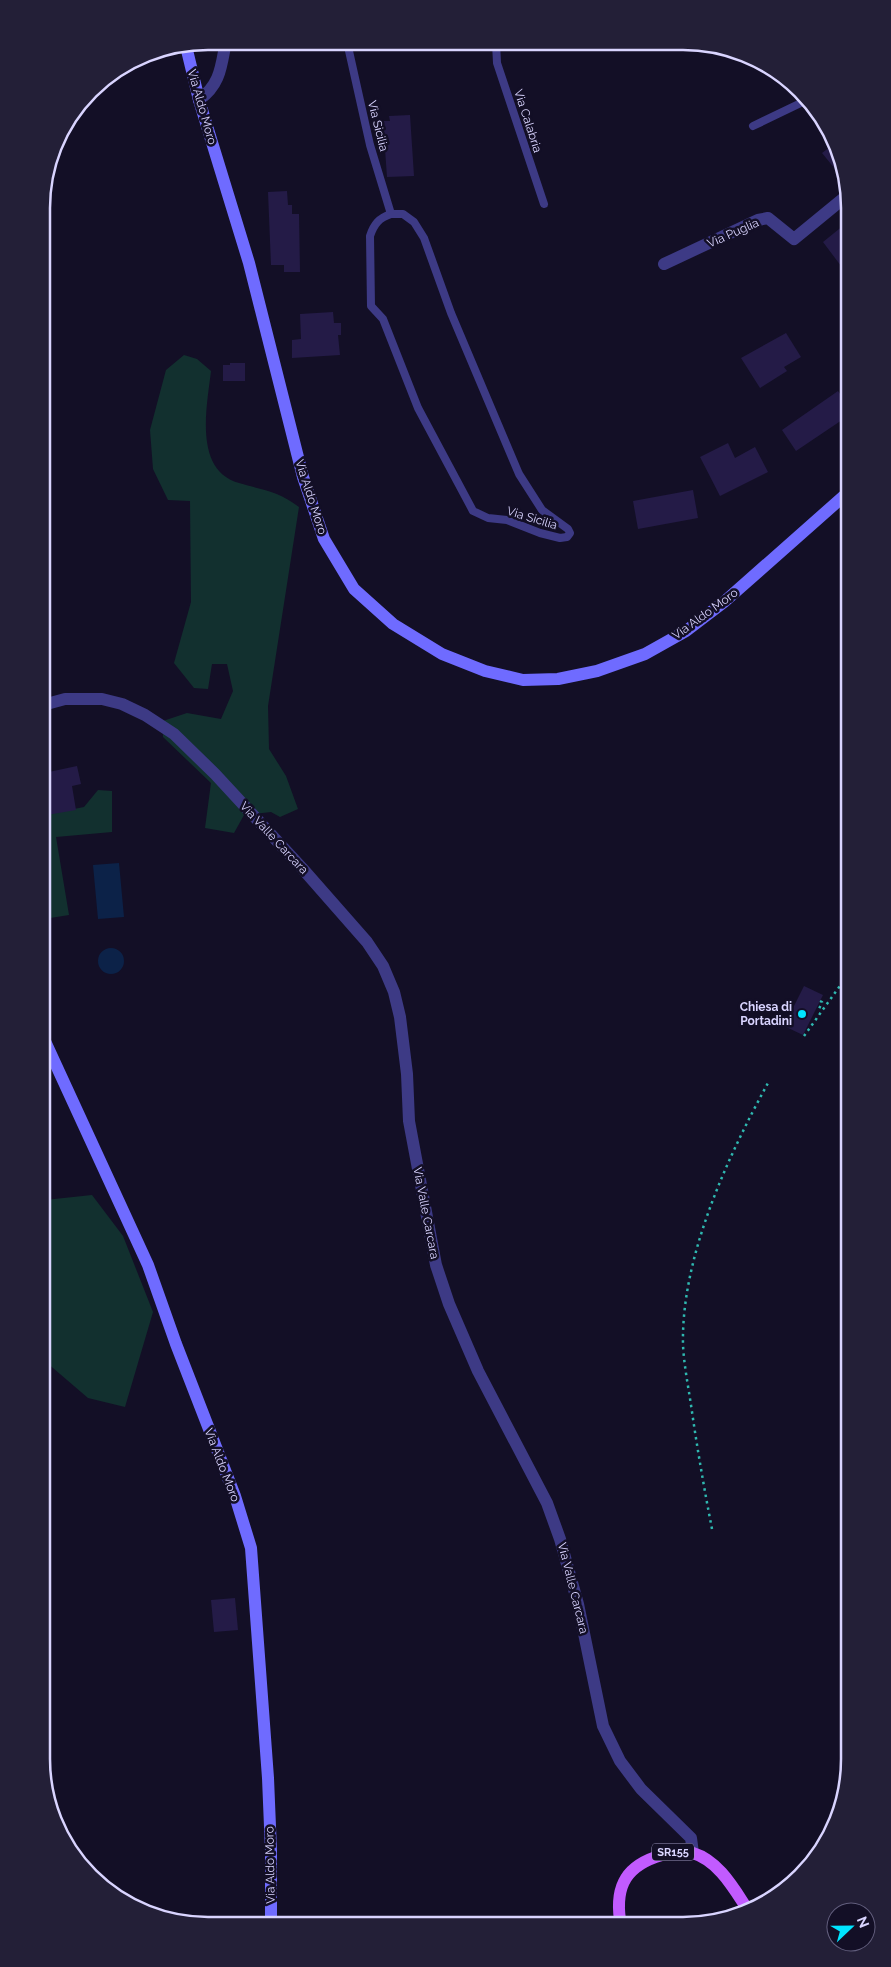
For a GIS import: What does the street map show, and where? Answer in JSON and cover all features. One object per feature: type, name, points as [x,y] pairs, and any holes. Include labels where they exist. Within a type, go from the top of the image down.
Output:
[{"type":"main road","name":"Via Aldo Moro","points":[[187,51],[199,100],[248,263],[303,477],[324,539],[354,589],[393,624],[442,654],[485,671],[523,680],[558,679],[598,671],[645,654],[686,631],[724,602],[841,499]]},
{"type":"main road","name":"Via Aldo Moro","points":[[50,1052],[148,1264],[183,1362],[235,1496],[251,1548],[268,1787],[271,1917]]},
{"type":"main road","name":"SR155","points":[[620,1917],[617,1902],[622,1884],[631,1871],[651,1858],[676,1851],[693,1853],[712,1864],[724,1876],[744,1904]]},
{"type":"street","points":[[199,100],[212,91],[220,74],[224,50]]},
{"type":"street","name":"Via Puglia","points":[[664,264],[758,220],[768,218],[794,239],[841,201]]},
{"type":"street","name":"Via Valle Carcara","points":[[50,703],[65,699],[102,699],[122,704],[144,714],[174,734],[215,774],[302,868],[367,942],[383,966],[394,992],[400,1018],[407,1074],[409,1121],[436,1265],[449,1304],[478,1371],[547,1503],[560,1539],[578,1604],[603,1726],[620,1761],[641,1789],[691,1838],[693,1853]]},
{"type":"lane","name":"Via Sicilia","points":[[350,50],[370,144],[391,214]]},
{"type":"lane","name":"Via Calabria","points":[[496,50],[497,63],[544,204]]},
{"type":"lane","points":[[752,126],[801,103]]},
{"type":"lane","name":"Via Sicilia","points":[[391,214],[403,214],[414,222],[424,238],[451,313],[519,474],[542,510],[568,529],[570,533],[567,537],[560,538],[540,533],[523,524],[480,516],[467,501],[448,462],[438,449],[418,408],[383,319],[370,306],[370,236],[373,225],[382,217],[391,214]]},
{"type":"path","points":[[804,1036],[841,984]]},
{"type":"path","points":[[820,1001],[822,1002],[819,1009],[822,1010]]},
{"type":"path","points":[[712,1529],[686,1375],[683,1344],[686,1302],[704,1227],[726,1166],[768,1083]]},
{"type":"green space","points":[[184,355],[197,359],[211,371],[207,401],[206,435],[209,451],[215,465],[224,476],[239,483],[277,494],[299,507],[268,706],[269,749],[286,776],[298,809],[280,817],[271,812],[244,815],[234,833],[205,828],[211,783],[163,737],[163,721],[187,713],[221,719],[233,691],[227,664],[212,664],[208,689],[194,688],[174,663],[191,602],[190,501],[168,500],[153,469],[150,430],[166,370]]},
{"type":"green space","points":[[98,790],[112,791],[112,832],[56,837],[69,915],[50,918],[50,814],[84,807]]},
{"type":"green space","points":[[92,1195],[123,1236],[153,1312],[125,1407],[88,1398],[50,1365],[50,1199]]},
{"type":"water","points":[[119,863],[124,917],[98,919],[93,865]]},
{"type":"water","points":[[111,948],[120,952],[124,961],[120,970],[111,974],[102,970],[98,961],[102,952]]},
{"type":"building","points":[[410,115],[414,176],[387,177],[383,121],[390,121],[389,116]]},
{"type":"building","points":[[829,148],[837,171],[822,153]]},
{"type":"building","points":[[287,191],[288,205],[292,205],[292,214],[299,214],[300,272],[284,272],[284,265],[271,265],[268,192]]},
{"type":"building","points":[[841,227],[841,266],[823,242]]},
{"type":"building","points":[[333,312],[334,323],[341,323],[341,335],[338,335],[340,355],[292,358],[292,340],[301,339],[300,314]]},
{"type":"building","points":[[786,333],[801,357],[784,367],[787,371],[760,388],[741,358]]},
{"type":"building","points":[[230,363],[245,363],[245,381],[223,381],[223,365],[230,365]]},
{"type":"building","points":[[838,391],[841,395],[841,421],[796,451],[782,430]]},
{"type":"building","points":[[728,443],[735,458],[755,447],[768,472],[720,496],[700,457]]},
{"type":"building","points":[[693,490],[698,518],[638,529],[633,501]]},
{"type":"building","points":[[77,766],[81,784],[72,786],[76,810],[50,814],[50,772]]},
{"type":"building","name":"Chiesa di Portadini","points":[[804,986],[823,995],[803,1035],[784,1026]]},
{"type":"building","points":[[235,1598],[238,1630],[214,1632],[211,1600]]},
{"type":"place","name":"Chiesa di Portadini","points":[[802,1014]]}]
